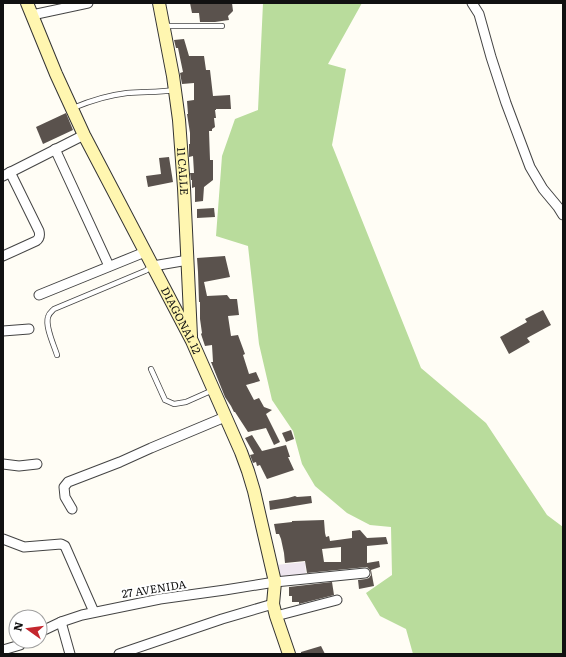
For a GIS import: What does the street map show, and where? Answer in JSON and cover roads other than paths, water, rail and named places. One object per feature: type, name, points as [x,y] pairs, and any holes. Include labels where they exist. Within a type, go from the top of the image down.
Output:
[{"type":"main road","name":"DIAGONAL 12","points":[[27,3],[71,108],[192,341],[241,452],[248,471],[275,582],[273,604],[289,654]]},
{"type":"main road","name":"11 CALLE","points":[[159,3],[175,90],[182,149],[192,341]]},
{"type":"street","points":[[32,15],[88,3]]},
{"type":"street","points":[[472,3],[479,14],[506,103],[530,167],[543,189],[563,215]]},
{"type":"street","points":[[3,256],[36,241],[40,235],[6,174],[84,135]]},
{"type":"street","points":[[55,149],[109,266]]},
{"type":"street","points":[[39,295],[145,252]]},
{"type":"street","points":[[153,266],[188,260]]},
{"type":"street","points":[[3,331],[28,329]]},
{"type":"street","points":[[72,508],[65,497],[64,487],[68,482],[120,462],[225,417]]},
{"type":"street","points":[[3,464],[19,466],[37,464]]},
{"type":"street","points":[[3,539],[24,547],[61,544],[65,546],[94,612]]},
{"type":"street","name":"27 AVENIDA","points":[[48,628],[82,615],[160,599],[275,582],[365,573]]},
{"type":"street","points":[[276,616],[338,600]]},
{"type":"street","points":[[119,654],[222,619],[273,604]]},
{"type":"street","points":[[61,622],[70,654]]},
{"type":"lane","points":[[163,26],[222,26]]},
{"type":"lane","points":[[71,108],[117,94],[175,90]]},
{"type":"lane","points":[[57,355],[47,323],[50,313],[54,309],[145,271],[153,266]]},
{"type":"lane","points":[[151,369],[165,400],[174,404],[186,402],[213,390]]}]
